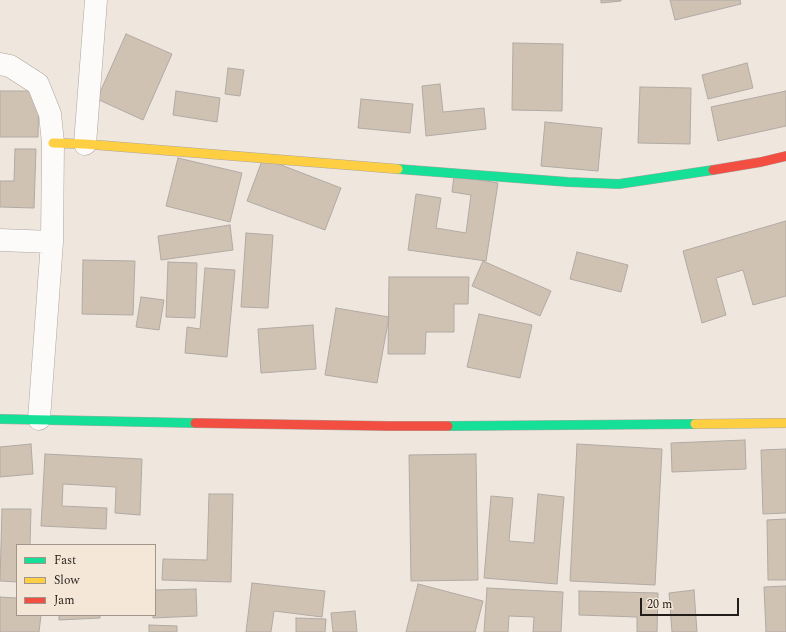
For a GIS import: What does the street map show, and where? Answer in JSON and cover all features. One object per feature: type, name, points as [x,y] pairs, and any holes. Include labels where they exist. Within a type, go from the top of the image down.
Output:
[{"type":"street","points":[[85,144],[96,0]]},
{"type":"street","points":[[0,64],[10,66],[38,84],[50,114],[53,143],[52,242],[39,419]]},
{"type":"street","points":[[53,143],[85,144],[524,179],[619,184],[697,173],[761,162],[786,156]]},
{"type":"street","points":[[0,240],[52,242]]},
{"type":"street","points":[[0,419],[389,426],[619,425],[786,422]]},
{"type":"building","points":[[601,0],[621,0],[621,1],[601,3]]},
{"type":"building","points":[[670,0],[740,0],[741,4],[675,20]]},
{"type":"building","points":[[126,34],[172,54],[143,120],[97,99]]},
{"type":"building","points":[[513,43],[563,44],[562,111],[512,110]]},
{"type":"building","points":[[747,63],[753,88],[708,99],[702,75]]},
{"type":"building","points":[[228,68],[244,70],[240,96],[225,94]]},
{"type":"building","points":[[440,84],[443,112],[484,108],[486,129],[426,136],[422,86]]},
{"type":"building","points":[[640,87],[691,88],[690,144],[638,143]]},
{"type":"building","points":[[0,91],[39,91],[38,137],[0,137]]},
{"type":"building","points":[[176,91],[220,98],[217,122],[173,115]]},
{"type":"building","points":[[786,91],[786,126],[718,141],[711,107]]},
{"type":"building","points":[[361,99],[413,104],[410,133],[358,128]]},
{"type":"building","points":[[545,122],[602,128],[598,171],[541,166]]},
{"type":"building","points":[[15,149],[36,149],[34,208],[0,207],[0,181],[14,181]]},
{"type":"building","points":[[178,158],[242,173],[230,222],[166,206]]},
{"type":"building","points":[[263,158],[341,188],[325,230],[247,201]]},
{"type":"building","points":[[454,176],[498,183],[486,261],[408,250],[416,194],[441,198],[436,228],[466,233],[471,195],[452,192]]},
{"type":"building","points":[[786,221],[786,296],[753,305],[743,270],[716,278],[726,315],[702,323],[683,251]]},
{"type":"building","points":[[230,225],[233,250],[161,260],[158,236]]},
{"type":"building","points":[[246,233],[273,235],[268,308],[241,307]]},
{"type":"building","points":[[577,252],[628,265],[621,292],[570,279]]},
{"type":"building","points":[[83,260],[135,261],[133,315],[82,314]]},
{"type":"building","points":[[483,261],[551,291],[540,316],[472,286]]},
{"type":"building","points":[[168,262],[197,263],[195,318],[166,317]]},
{"type":"building","points":[[205,268],[235,270],[227,357],[185,353],[187,327],[200,329]]},
{"type":"building","points":[[389,277],[469,277],[468,304],[454,304],[454,332],[426,332],[425,354],[388,354]]},
{"type":"building","points":[[141,297],[164,300],[159,330],[136,327]]},
{"type":"building","points":[[336,308],[389,317],[377,383],[325,375]]},
{"type":"building","points":[[479,314],[532,325],[520,378],[467,367]]},
{"type":"building","points":[[313,325],[316,369],[261,373],[258,329]]},
{"type":"building","points":[[745,440],[746,469],[672,472],[671,443]]},
{"type":"building","points":[[31,444],[33,474],[0,477],[0,447]]},
{"type":"building","points":[[577,444],[662,449],[655,585],[570,581]]},
{"type":"building","points":[[786,449],[786,513],[763,514],[761,450]]},
{"type":"building","points":[[45,454],[142,459],[140,515],[115,513],[116,487],[63,484],[62,506],[107,508],[106,529],[41,526]]},
{"type":"building","points":[[476,454],[478,580],[411,581],[409,455]]},
{"type":"building","points":[[209,494],[233,494],[231,582],[162,580],[163,559],[207,560]]},
{"type":"building","points":[[538,494],[564,497],[557,584],[484,578],[491,496],[513,498],[509,541],[534,543]]},
{"type":"building","points":[[2,509],[31,509],[30,544],[16,544],[16,582],[0,581]]},
{"type":"building","points":[[786,519],[786,580],[768,580],[767,520]]},
{"type":"building","points":[[252,583],[325,591],[322,617],[274,611],[271,632],[246,632]]},
{"type":"building","points":[[418,584],[483,601],[475,632],[406,632]]},
{"type":"building","points":[[786,586],[786,632],[766,632],[764,587]]},
{"type":"building","points":[[487,588],[563,592],[561,632],[533,632],[534,617],[509,616],[508,632],[484,632]]},
{"type":"building","points":[[196,589],[197,616],[153,618],[153,616],[156,616],[156,590]]},
{"type":"building","points":[[694,590],[697,632],[672,632],[669,593]]},
{"type":"building","points":[[579,591],[658,593],[657,632],[637,632],[637,617],[579,615]]},
{"type":"building","points":[[0,597],[16,598],[16,616],[41,616],[39,632],[0,632]]},
{"type":"building","points":[[355,611],[357,632],[333,632],[331,613]]},
{"type":"building","points":[[59,616],[100,616],[100,618],[59,620]]},
{"type":"building","points":[[296,618],[326,619],[325,632],[296,632]]},
{"type":"building","points":[[149,625],[177,626],[177,632],[149,632]]},
{"type":"traffic: fast","points":[[398,169],[568,182],[619,184],[713,170]]},
{"type":"traffic: fast","points":[[0,419],[195,423]]},
{"type":"traffic: fast","points":[[448,426],[695,424]]},
{"type":"traffic: slow","points":[[53,143],[85,144],[398,169]]},
{"type":"traffic: slow","points":[[695,424],[786,423]]},
{"type":"traffic: jam","points":[[713,170],[786,156]]},
{"type":"traffic: jam","points":[[195,423],[448,426]]}]
